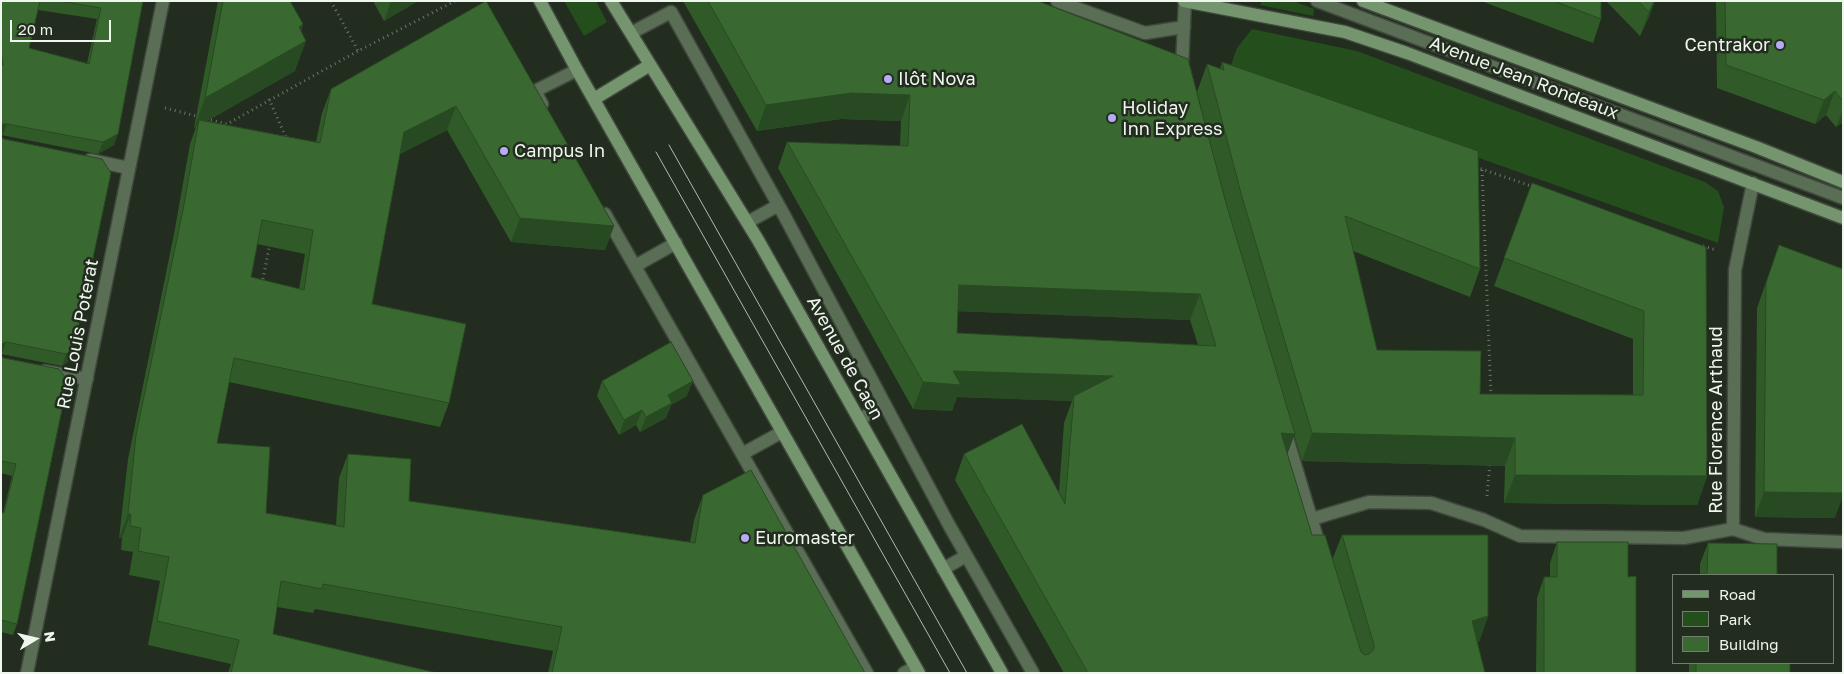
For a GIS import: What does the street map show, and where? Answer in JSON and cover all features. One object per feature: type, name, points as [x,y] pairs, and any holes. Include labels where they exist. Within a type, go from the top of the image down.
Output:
[{"type":"main road","points":[[540,1],[577,70],[917,670]]},
{"type":"main road","name":"Avenue de Caen","points":[[610,1],[748,222],[1002,673]]},
{"type":"main road","name":"Avenue Jean Rondeaux","points":[[1184,1],[1345,32],[1408,53],[1843,218]]},
{"type":"main road","name":"Avenue Jean Rondeaux","points":[[1363,1],[1756,147],[1843,182]]},
{"type":"main road","points":[[594,99],[650,65]]},
{"type":"street","name":"Rue Louis Poterat","points":[[28,673],[162,1]]},
{"type":"street","points":[[1057,1],[1145,33],[1184,27]]},
{"type":"street","points":[[1184,1],[1182,66],[1187,85]]},
{"type":"street","name":"Avenue Jean Rondeaux","points":[[1317,1],[1843,198]]},
{"type":"street","points":[[630,33],[671,12],[1029,671]]},
{"type":"street","points":[[550,116],[535,91],[577,70]]},
{"type":"street","points":[[75,158],[129,168]]},
{"type":"street","name":"Rue Florence Arthaud","points":[[1312,520],[1369,502],[1431,503],[1484,520],[1520,536],[1684,538],[1732,529],[1735,270],[1754,183]]},
{"type":"street","points":[[597,200],[866,673]]},
{"type":"street","points":[[748,222],[778,206]]},
{"type":"street","points":[[635,266],[676,243]]},
{"type":"street","points":[[30,368],[87,379]]},
{"type":"street","points":[[859,419],[885,406]]},
{"type":"street","points":[[1280,416],[1326,567]]},
{"type":"street","points":[[742,454],[782,432]]},
{"type":"street","points":[[1732,529],[1764,539],[1843,542]]},
{"type":"street","points":[[943,569],[966,556]]},
{"type":"street","points":[[904,673],[917,670]]},
{"type":"path","points":[[331,1],[358,51]]},
{"type":"path","points":[[142,103],[226,124],[358,51],[455,1]]},
{"type":"path","points":[[269,99],[290,148]]},
{"type":"path","points":[[1473,166],[1536,188]]},
{"type":"path","points":[[1482,170],[1491,401]]},
{"type":"path","points":[[260,289],[270,242]]},
{"type":"path","points":[[1701,245],[1737,258]]},
{"type":"path","points":[[1484,520],[1491,458]]},
{"type":"green space","points":[[564,1],[596,1],[607,22],[584,36]]},
{"type":"green space","points":[[1262,1],[1293,1],[1314,9],[1313,16],[1260,5]]},
{"type":"green space","points":[[1252,29],[1357,51],[1705,182],[1718,191],[1724,207],[1718,243],[1468,154],[1231,65],[1237,48]]},
{"type":"building","points":[[1,1],[40,1],[29,48],[89,64],[101,8],[60,1],[143,1],[118,134],[103,142],[7,124],[1,125],[1,65],[3,65],[1,52]]},
{"type":"building","points":[[223,1],[290,1],[303,24],[299,27],[306,41],[205,98]]},
{"type":"building","points":[[486,1],[614,226],[520,218],[456,106],[404,132],[372,304],[466,324],[449,403],[234,358],[217,443],[270,447],[266,513],[344,527],[348,454],[411,459],[409,501],[695,543],[703,495],[751,470],[865,673],[552,673],[562,627],[323,584],[322,589],[281,581],[273,634],[437,673],[231,673],[239,640],[157,621],[169,557],[138,551],[141,528],[130,526],[131,514],[128,514],[136,435],[183,210],[199,120],[320,143],[331,89]],"holes":[[[262,220],[313,230],[304,290],[251,277]]]},
{"type":"building","points":[[708,1],[1038,1],[1188,59],[1226,203],[1295,434],[1281,433],[1312,535],[1325,535],[1361,652],[1365,655],[1369,654],[1374,649],[1374,645],[1342,535],[1488,535],[1488,616],[1472,621],[1485,673],[1088,673],[964,454],[1022,424],[1065,504],[1074,396],[1113,376],[953,371],[961,385],[923,382],[787,142],[908,146],[910,95],[851,93],[766,105]],"holes":[[[959,285],[1200,294],[1216,346],[957,333]]]},
{"type":"building","points":[[1554,1],[1601,1],[1601,19]]},
{"type":"building","points":[[1638,1],[1654,1],[1649,12]]},
{"type":"building","name":"Centrakor","points":[[1725,1],[1843,1],[1843,101],[1835,91],[1824,100],[1726,65]]},
{"type":"building","points":[[1222,62],[1478,151],[1480,269],[1345,216],[1377,350],[1481,351],[1480,394],[1643,395],[1644,311],[1504,258],[1532,183],[1706,247],[1707,476],[1515,475],[1515,438],[1312,433],[1242,197],[1207,64],[1224,70]]},
{"type":"building","points":[[1,137],[102,159],[111,173],[74,348],[66,354],[6,342],[1,344]]},
{"type":"building","points":[[1779,245],[1843,269],[1843,493],[1764,492],[1766,283]]},
{"type":"building","points":[[671,342],[693,381],[668,395],[672,403],[646,417],[642,410],[624,420],[602,381]]},
{"type":"building","points":[[1,356],[59,369],[68,381],[17,624],[1,620],[1,512],[4,513],[16,464],[1,461]]},
{"type":"building","points":[[1557,542],[1628,542],[1628,577],[1636,576],[1636,673],[1544,673],[1544,577],[1557,577]]},
{"type":"building","points":[[1708,543],[1777,544],[1777,574],[1707,574]]},
{"type":"building","points":[[1696,664],[1790,664],[1790,673],[1696,673]]},
{"type":"tram line","points":[[669,145],[967,673]]},
{"type":"tram line","points":[[656,152],[950,673]]},
{"type":"place","name":"Centrakor","points":[[1780,45]]},
{"type":"place","name":"Ilôt Nova","points":[[888,79]]},
{"type":"place","name":"Holiday Inn Express","points":[[1112,118]]},
{"type":"place","name":"Campus In","points":[[504,151]]},
{"type":"place","name":"Euromaster","points":[[745,538]]}]
